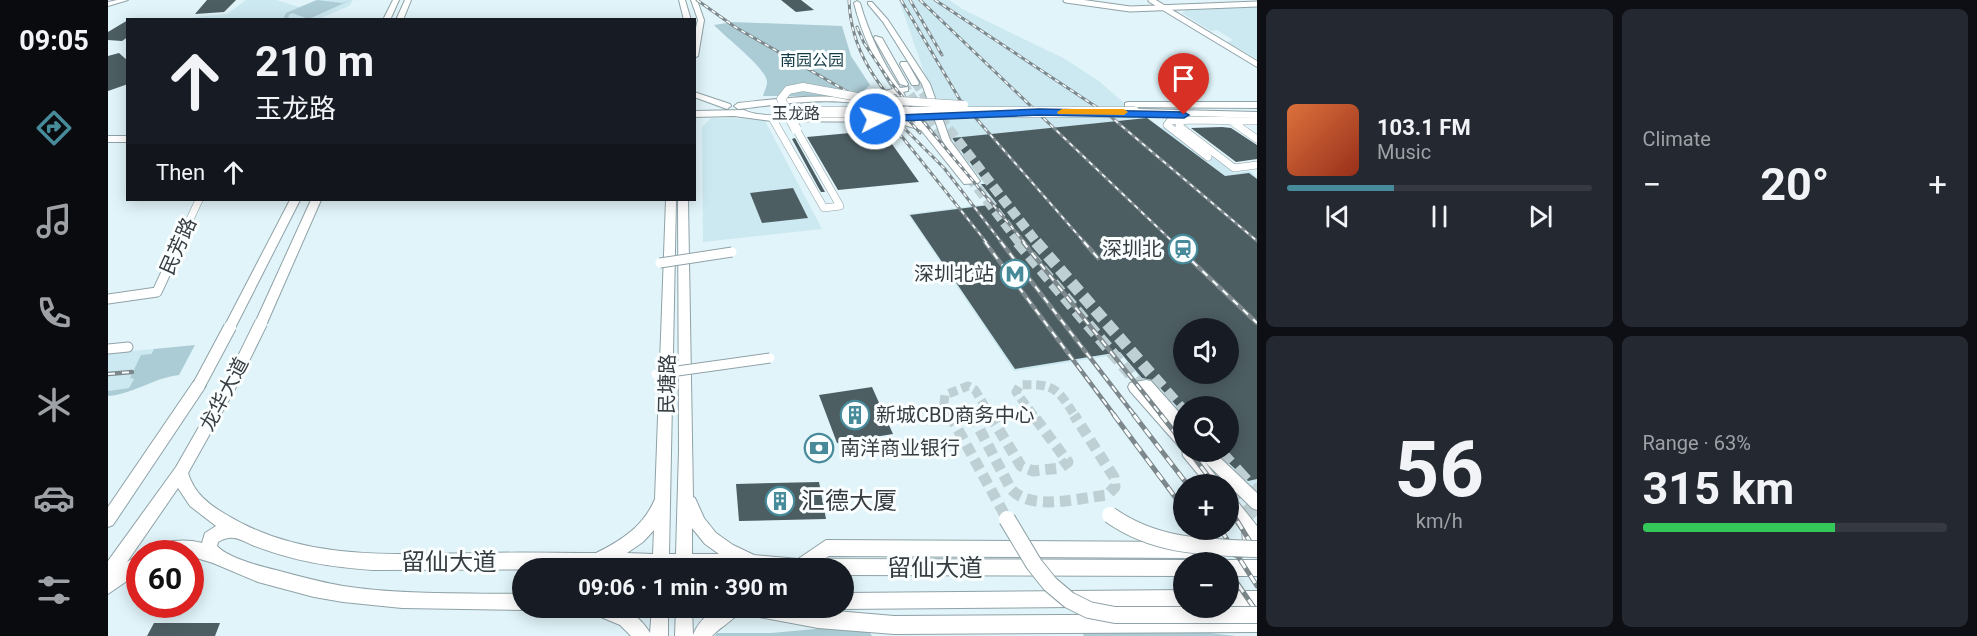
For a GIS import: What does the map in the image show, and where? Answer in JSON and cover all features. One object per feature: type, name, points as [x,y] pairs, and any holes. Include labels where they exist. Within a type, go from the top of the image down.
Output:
[{"type":"main road","points":[[109,1],[125,0]]},
{"type":"main road","points":[[387,18],[396,0]]},
{"type":"main road","points":[[400,18],[408,0]]},
{"type":"main road","points":[[682,0],[687,18]]},
{"type":"main road","points":[[694,0],[701,20],[696,46]]},
{"type":"main road","points":[[856,1],[861,20],[889,76],[901,87],[923,92],[937,109]]},
{"type":"main road","points":[[856,1],[901,87],[926,128],[967,182],[975,181],[946,140],[930,92],[897,39],[869,1]]},
{"type":"main road","points":[[869,1],[915,83]]},
{"type":"main road","points":[[874,97],[885,87],[889,76]]},
{"type":"main road","points":[[858,101],[901,87]]},
{"type":"main road","points":[[796,129],[781,99],[785,91],[794,88],[813,88],[878,100],[981,105]]},
{"type":"main road","points":[[696,95],[727,106]]},
{"type":"main road","points":[[1135,108],[1171,100],[1257,99]]},
{"type":"main road","points":[[738,110],[772,102],[858,101],[871,102],[880,108],[880,115],[869,118]]},
{"type":"main road","name":"玉龙路","points":[[696,114],[738,110],[981,105],[1257,113]]},
{"type":"main road","name":"玉龙路","points":[[798,109],[1039,112],[1257,105]]},
{"type":"main road","name":"玉龙路","points":[[696,107],[713,112],[727,106],[738,110]]},
{"type":"main road","points":[[1135,108],[1229,119],[1257,113]]},
{"type":"main road","points":[[738,110],[772,118],[904,120],[926,128]]},
{"type":"main road","points":[[696,122],[713,112]]},
{"type":"main road","points":[[868,131],[867,126],[871,122],[883,117],[1039,112]]},
{"type":"main road","points":[[108,137],[126,135]]},
{"type":"main road","points":[[108,137],[126,139]]},
{"type":"main road","name":"龙华大道","points":[[108,520],[199,385],[294,201]]},
{"type":"main road","name":"龙华大道","points":[[108,575],[181,472],[233,380],[316,201]]},
{"type":"main road","name":"民塘路","points":[[661,558],[671,201]]},
{"type":"main road","name":"民塘路","points":[[683,201],[686,450],[684,558]]},
{"type":"main road","points":[[666,450],[686,450]]},
{"type":"main road","points":[[1196,462],[1207,474]]},
{"type":"main road","points":[[1215,462],[1257,502]]},
{"type":"main road","name":"留仙大道","points":[[181,472],[183,485],[196,499],[239,533],[303,554],[361,562],[512,561]]},
{"type":"main road","points":[[686,489],[701,531],[719,546],[748,558]]},
{"type":"main road","points":[[601,558],[623,548],[645,531],[664,494]]},
{"type":"main road","points":[[108,512],[121,501]]},
{"type":"main road","points":[[1110,515],[1133,531],[1160,542],[1257,549]]},
{"type":"main road","points":[[1239,515],[1257,536]]},
{"type":"main road","points":[[1007,519],[1046,579],[1069,600],[1089,610],[1115,615],[1257,615]]},
{"type":"main road","points":[[812,558],[826,548],[1239,550],[1248,547],[1251,543],[1249,529],[1243,520]]},
{"type":"main road","points":[[216,555],[209,548],[211,537],[225,529],[239,533]]},
{"type":"main road","name":"留仙大道","points":[[204,552],[216,555],[251,571],[338,595],[512,602]]},
{"type":"main road","name":"留仙大道","points":[[854,567],[1173,568]]},
{"type":"main road","points":[[1239,568],[1257,568]]},
{"type":"main road","points":[[108,586],[126,572]]},
{"type":"main road","name":"留仙大道","points":[[854,601],[1173,598]]},
{"type":"main road","points":[[1239,599],[1257,599]]},
{"type":"main road","points":[[624,618],[644,636]]},
{"type":"main road","points":[[659,636],[660,618]]},
{"type":"main road","points":[[684,618],[684,636]]},
{"type":"main road","points":[[701,636],[717,618]]},
{"type":"main road","points":[[812,618],[894,625],[1257,623]]},
{"type":"street","points":[[1066,0],[1114,8],[1166,8],[1257,3]]},
{"type":"street","points":[[1072,0],[1116,7],[1166,8]]},
{"type":"street","points":[[1151,0],[1257,62]]},
{"type":"street","points":[[1156,0],[1166,8]]},
{"type":"street","points":[[772,118],[824,208],[840,206],[796,129]]},
{"type":"street","points":[[1229,119],[1257,139]]},
{"type":"street","points":[[1208,157],[1169,128],[1167,123],[1229,119],[1257,121]]},
{"type":"street","points":[[1189,120],[1182,121],[1179,126],[1234,168],[1257,165]]},
{"type":"street","name":"民芳路","points":[[108,299],[157,292],[199,201]]},
{"type":"street","points":[[660,263],[732,252]]},
{"type":"street","points":[[108,349],[128,348]]},
{"type":"street","points":[[656,374],[770,358]]},
{"type":"shaded area","points":[[246,0],[276,0],[299,7],[317,0],[353,0],[349,6],[321,18],[194,18],[227,14]]},
{"type":"shaded area","name":"深圳北站","points":[[899,0],[949,0],[962,9],[1065,59],[1100,82],[1140,117],[1146,116],[1161,128],[1171,127],[1234,173],[1250,171],[1257,177],[1257,491],[1239,484],[1239,474],[1229,474],[1219,462],[1239,462],[1239,396],[1173,396],[1173,407],[1152,381],[1144,383],[1121,354],[1014,371],[908,214],[995,203],[980,184],[984,183],[947,138],[941,109],[924,72]]},
{"type":"shaded area","points":[[1257,6],[1257,59],[1227,42],[1233,40],[1217,30],[1211,31],[1182,13],[1188,9]]},
{"type":"shaded area","points":[[711,118],[764,119],[822,229],[703,242],[702,127]]},
{"type":"shaded area","points":[[154,349],[130,378],[134,379],[129,388],[108,391],[108,353]]},
{"type":"green space","points":[[317,0],[342,3],[351,0],[311,18],[292,13],[288,16],[289,18],[284,18],[286,13]]},
{"type":"green space","name":"南园公园","points":[[733,22],[842,26],[851,56],[870,85],[858,96],[763,96],[767,83],[766,77],[714,25]]},
{"type":"green space","points":[[195,345],[179,375],[108,396],[108,391],[129,388],[134,379],[130,378],[141,355],[151,354],[154,349]]},
{"type":"green space","points":[[838,627],[869,631],[872,636],[715,636],[717,633],[771,633]]},
{"type":"green space","points":[[1082,632],[1210,633],[1236,636],[1084,636]]},
{"type":"building","points":[[207,0],[236,0],[224,12],[195,14]]},
{"type":"building","points":[[781,0],[801,0],[814,10],[796,12]]},
{"type":"building","points":[[126,21],[126,38],[122,41],[108,40],[108,32]]},
{"type":"building","points":[[119,53],[126,59],[126,85],[108,91],[108,56]]},
{"type":"building","name":"深圳北站","points":[[1147,118],[1225,176],[1249,173],[1257,179],[1257,479],[1248,481],[1228,462],[1239,462],[1239,396],[1173,396],[1173,402],[1153,380],[1142,378],[1120,352],[1015,369],[910,215],[997,204],[981,184],[986,184],[952,138]]},
{"type":"building","points":[[1191,128],[1231,128],[1257,145],[1257,159],[1236,162]]},
{"type":"building","points":[[875,130],[882,130],[919,182],[838,190],[807,137],[861,132],[869,138]]},
{"type":"building","points":[[795,138],[825,192],[821,192],[818,187],[792,139]]},
{"type":"building","points":[[793,188],[808,218],[762,223],[750,193]]},
{"type":"building","name":"新城CBD商务中心","points":[[872,387],[893,434],[837,443],[819,395]]},
{"type":"building","name":"汇德大厦","points":[[819,482],[826,519],[739,521],[736,484]]},
{"type":"building","points":[[154,623],[220,623],[215,636],[147,636]]},
{"type":"tunnel","points":[[915,83],[932,107]]},
{"type":"tunnel","points":[[904,84],[919,107]]},
{"type":"tunnel","points":[[918,106],[1020,243]]},
{"type":"tunnel","points":[[931,106],[1037,243]]},
{"type":"tunnel","points":[[1018,242],[1147,394]]},
{"type":"tunnel","points":[[1036,242],[1173,399]]},
{"type":"tunnel","points":[[1034,416],[1016,392],[1020,385],[1041,385],[1054,390],[1064,399],[1075,416]]},
{"type":"tunnel","points":[[951,416],[944,403],[945,395],[968,386],[975,390],[991,416]]},
{"type":"tunnel","points":[[969,406],[972,416]]},
{"type":"tunnel","points":[[950,415],[1007,519]]},
{"type":"tunnel","points":[[972,415],[1011,489],[1020,496],[1043,502],[1107,495],[1115,487],[1114,477],[1074,415]]},
{"type":"tunnel","points":[[990,415],[1021,466],[1033,471],[1060,468],[1068,462],[1033,415]]},
{"type":"tunnel","points":[[1206,462],[1216,474]]},
{"type":"tunnel","points":[[1227,462],[1257,495]]},
{"type":"tunnel","points":[[1239,501],[1257,521]]},
{"type":"railway","points":[[697,0],[735,27],[855,96],[903,138],[987,243]]},
{"type":"railway","points":[[849,0],[851,21],[863,56],[882,88],[920,133]]},
{"type":"railway","points":[[901,0],[960,100],[1085,243]]},
{"type":"railway","points":[[910,0],[942,55]]},
{"type":"railway","points":[[920,0],[1174,243]]},
{"type":"railway","points":[[935,0],[1110,116],[1257,241]]},
{"type":"railway","points":[[857,27],[864,43],[891,83],[1025,243]]},
{"type":"railway","points":[[903,127],[944,168],[1002,243]]},
{"type":"railway","points":[[985,242],[1115,416]]},
{"type":"railway","points":[[1001,242],[1135,416]]},
{"type":"railway","points":[[1023,242],[1162,416]]},
{"type":"railway","points":[[1084,242],[1098,258]]},
{"type":"railway","points":[[1172,242],[1257,323]]},
{"type":"railway","points":[[108,374],[132,372]]},
{"type":"railway","points":[[1114,415],[1173,494]]},
{"type":"railway","points":[[1134,415],[1179,474]]},
{"type":"railway","points":[[1161,415],[1173,430]]},
{"type":"railway","points":[[1198,462],[1206,474]]},
{"type":"railway","points":[[1239,524],[1257,553]]},
{"type":"railway","points":[[1206,540],[1216,552]]},
{"type":"railway","points":[[1227,540],[1257,586]]},
{"type":"railway","points":[[1239,586],[1257,612]]},
{"type":"slow traffic","points":[[1062,112],[1124,112]]},
{"type":"place","name":"深圳北","points":[[1183,249]]},
{"type":"place","name":"深圳北站","points":[[1015,274]]},
{"type":"place","name":"新城CBD商务中心","points":[[855,415]]},
{"type":"place","name":"南洋商业银行","points":[[819,448]]},
{"type":"place","name":"汇德大厦","points":[[780,501]]},
{"type":"route","points":[[875,119],[895,116],[999,115],[1039,112],[1139,112],[1184,115]]}]
